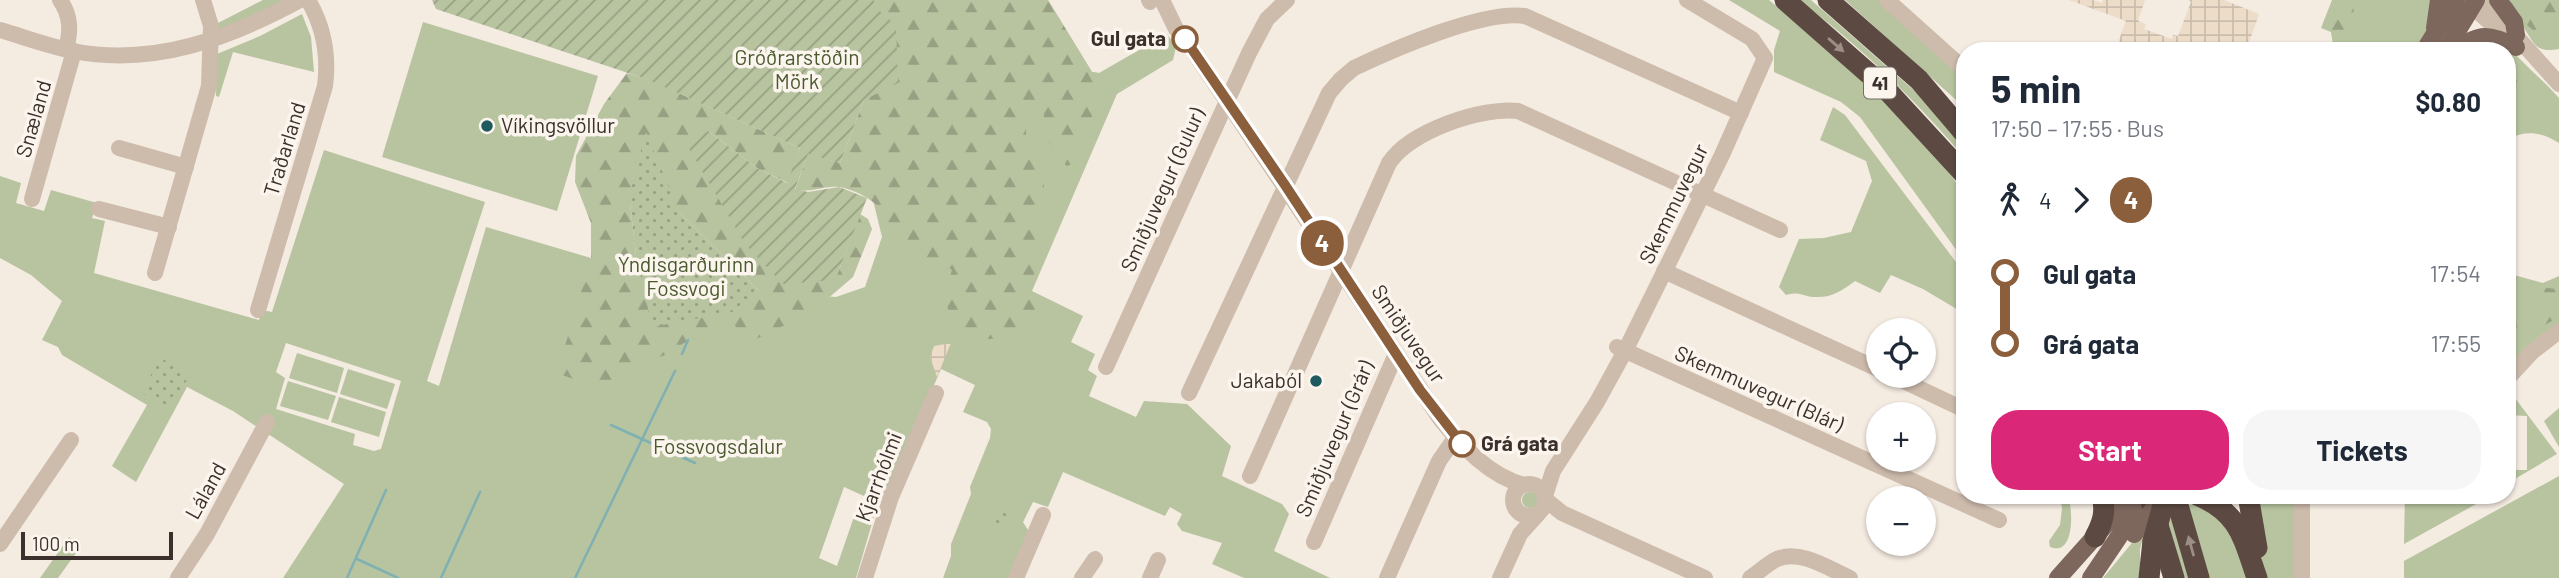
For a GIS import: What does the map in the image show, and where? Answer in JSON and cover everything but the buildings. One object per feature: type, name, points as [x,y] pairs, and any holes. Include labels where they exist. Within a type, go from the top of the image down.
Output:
[{"type":"highway","name":"41","points":[[1785,0],[1884,87],[1956,166]]},
{"type":"highway","name":"41","points":[[1828,0],[1919,80],[1956,123]]},
{"type":"highway","points":[[1919,80],[1956,112]]},
{"type":"highway","points":[[2095,537],[2103,521],[2104,504]]},
{"type":"highway","points":[[2178,504],[2199,578]]},
{"type":"highway","points":[[2214,504],[2238,525],[2257,578]]},
{"type":"highway","points":[[2249,504],[2257,550],[2257,578]]},
{"type":"highway","points":[[2142,508],[2149,578]]},
{"type":"highway","points":[[2142,508],[2174,578]]},
{"type":"main road","points":[[2434,35],[2439,0]]},
{"type":"main road","points":[[2498,0],[2514,22],[2521,46]]},
{"type":"main road","points":[[2430,42],[2471,1]]},
{"type":"main road","points":[[2450,42],[2471,1]]},
{"type":"main road","points":[[2469,42],[2486,36],[2510,42]]},
{"type":"main road","points":[[2516,44],[2521,46]]},
{"type":"main road","points":[[2058,578],[2095,537],[2142,508]]},
{"type":"main road","points":[[2093,578],[2142,508]]},
{"type":"street","name":"Snæland","points":[[32,199],[70,50],[70,24],[60,0]]},
{"type":"street","points":[[155,273],[209,86],[211,26],[203,0]]},
{"type":"street","points":[[0,30],[70,50],[103,54],[150,54],[181,50],[211,41],[253,25],[300,0]]},
{"type":"street","name":"Traðarland","points":[[258,310],[325,86],[324,38],[308,0]]},
{"type":"street","name":"Smiðjuvegur","points":[[1172,0],[1184,27],[1185,39]]},
{"type":"street","name":"Smiðjuvegur (Gulur)","points":[[1106,367],[1261,28],[1273,11],[1287,0]]},
{"type":"street","name":"Skemmuvegur","points":[[1500,578],[1512,549],[1542,505],[1553,471],[1597,402],[1621,349],[1664,271],[1703,194],[1765,58],[1752,38],[1687,0]]},
{"type":"street","points":[[1887,0],[1956,62]]},
{"type":"street","name":"Smiðjuvegur","points":[[1154,1],[1185,39],[1455,438],[1506,485],[1514,502]]},
{"type":"street","points":[[2471,1],[2553,78],[2559,60]]},
{"type":"street","points":[[1189,393],[1329,93],[1347,73],[1362,65],[1478,20],[1502,15],[1525,16],[1741,113]]},
{"type":"street","points":[[1250,476],[1389,163],[1398,150],[1416,137],[1483,112],[1500,109],[1518,111],[1780,230]]},
{"type":"street","points":[[119,148],[186,167]]},
{"type":"street","points":[[99,209],[169,227]]},
{"type":"street","points":[[1664,271],[1866,364]]},
{"type":"street","points":[[2516,369],[2532,352],[2559,331]]},
{"type":"street","name":"Skemmuvegur (Blár)","points":[[1621,349],[1956,501]]},
{"type":"street","name":"Smiðjuvegur (Grár)","points":[[1314,542],[1396,354]]},
{"type":"street","points":[[1918,388],[1956,406]]},
{"type":"street","name":"Kjarrhólmi","points":[[865,578],[891,496],[936,393]]},
{"type":"street","name":"Láland","points":[[178,578],[207,534],[267,422]]},
{"type":"street","points":[[1387,578],[1439,461],[1455,438]]},
{"type":"street","points":[[0,544],[71,440]]},
{"type":"street","name":"Skemmuvegur","points":[[1526,484],[1565,451]]},
{"type":"street","name":"Smiðjuvegur","points":[[1490,468],[1508,480],[1526,484]]},
{"type":"street","points":[[1526,484],[1537,485],[1542,505],[1524,515],[1514,502],[1517,490],[1526,484]]},
{"type":"street","name":"Skemmuvegur","points":[[1512,549],[1516,524],[1514,502]]},
{"type":"street","name":"Skemmuvegur (Blár)","points":[[1964,504],[1999,520]]},
{"type":"street","points":[[2302,504],[2302,578]]},
{"type":"street","points":[[1542,505],[1705,578]]},
{"type":"street","points":[[1016,578],[1043,515]]},
{"type":"street","points":[[1750,578],[1776,560],[1793,556],[1810,560],[1850,578]]},
{"type":"street","points":[[1082,578],[1095,559]]},
{"type":"street","points":[[1150,578],[1158,560]]},
{"type":"green space","points":[[263,0],[289,0],[229,31],[216,29],[218,23]]},
{"type":"green space","name":"Gróðrarstöðin Mörk","points":[[432,0],[874,0],[876,8],[896,25],[898,83],[864,100],[840,163],[808,154],[795,189],[808,192],[839,187],[867,198],[837,275],[822,281],[783,284],[745,244],[687,145],[708,131],[757,168],[787,183],[800,148],[649,80],[436,9]]},
{"type":"green space","name":"Fossvogsdalur","points":[[874,0],[1048,0],[1092,72],[1099,73],[1167,34],[1176,47],[1173,60],[1117,94],[1032,291],[1083,316],[1071,342],[1095,354],[1088,370],[1097,376],[1089,396],[1136,417],[1144,401],[1187,404],[1231,446],[1222,476],[1282,504],[1289,514],[1274,551],[1330,578],[1244,578],[1212,564],[1222,543],[1182,531],[1177,524],[1182,514],[1170,507],[1165,516],[1063,472],[1048,507],[1033,502],[1023,522],[1031,535],[1012,578],[943,578],[951,556],[951,544],[971,494],[970,487],[990,438],[991,429],[987,422],[963,412],[975,385],[941,369],[885,499],[864,496],[844,487],[819,558],[837,566],[857,508],[862,503],[877,506],[856,578],[283,578],[344,484],[233,411],[187,387],[136,482],[112,466],[147,405],[62,355],[58,347],[42,340],[62,301],[31,275],[0,258],[0,176],[21,183],[16,203],[44,211],[51,190],[97,203],[92,218],[105,221],[94,273],[259,320],[262,310],[272,312],[324,150],[485,202],[427,381],[439,386],[486,227],[591,258],[636,254],[759,291],[836,297],[865,287],[882,237],[873,200],[898,83]],"holes":[[[286,343],[401,381],[381,449],[374,451],[353,445],[355,434],[276,409],[285,378],[276,372]]]},
{"type":"green space","points":[[874,0],[1048,0],[1092,72],[1099,73],[1107,81],[1072,164],[1067,166],[1063,163],[1043,136],[1043,110],[1033,106],[1026,114],[1026,148],[1045,176],[1041,213],[1035,234],[1042,256],[1026,293],[1049,305],[1045,321],[1034,327],[1012,336],[989,339],[954,332],[947,301],[952,270],[949,268],[934,275],[918,270],[915,256],[903,238],[890,237],[883,211],[859,193],[834,187],[795,190],[808,153],[840,163],[864,100]]},
{"type":"green space","points":[[1729,0],[1769,0],[1858,74],[1938,154],[1956,183],[1956,250],[1860,117],[1841,102],[1774,72],[1774,50],[1780,31]]},
{"type":"green space","points":[[1798,0],[1811,0],[1918,94],[1956,134],[1956,148],[1886,74]]},
{"type":"green space","points":[[1845,0],[1879,0],[1956,69],[1956,100]]},
{"type":"green space","points":[[2332,0],[2433,0],[2431,24],[2419,42],[2333,42],[2331,32],[2321,28]]},
{"type":"green space","points":[[2339,0],[2353,0],[2354,16],[2348,31],[2335,37],[2328,28],[2330,16],[2336,13]]},
{"type":"green space","points":[[2504,0],[2559,0],[2559,49],[2545,50],[2537,46]]},
{"type":"green space","points":[[2510,0],[2559,0],[2559,32],[2542,37],[2518,16]]},
{"type":"green space","points":[[302,14],[311,37],[314,72],[233,52],[219,97],[216,96],[217,54]]},
{"type":"green space","name":"Víkingsvöllur","points":[[423,22],[598,76],[557,211],[382,157]]},
{"type":"green space","points":[[2516,55],[2559,98],[2559,143],[2546,136],[2516,136]]},
{"type":"green space","points":[[2516,65],[2530,79],[2525,87],[2516,82]]},
{"type":"green space","points":[[627,73],[650,80],[800,148],[788,183],[757,168],[708,131],[837,275],[860,214],[868,219],[872,229],[853,277],[812,312],[756,339],[747,338],[735,326],[724,323],[642,365],[623,383],[576,380],[557,373],[591,258],[591,223],[575,182],[576,156],[604,104]],"holes":[[[630,203],[679,212],[759,291],[653,327],[636,254]]]},
{"type":"green space","points":[[1833,107],[1845,115],[1956,262],[1956,309],[1923,289],[1891,275],[1880,293],[1855,281],[1836,293],[1820,297],[1786,295],[1779,287],[1799,239],[1824,238],[1851,232],[1872,181],[1866,161],[1820,140]]},
{"type":"green space","name":"Yndisgarðurinn Fossvogi","points":[[646,132],[679,212],[759,291],[747,309],[652,327],[636,254],[629,195]]},
{"type":"green space","points":[[2516,276],[2543,283],[2559,276],[2559,325],[2516,364]]},
{"type":"green space","points":[[2546,288],[2559,289],[2559,317],[2516,341],[2516,322],[2537,312],[2537,293]]},
{"type":"green space","points":[[297,353],[344,368],[337,393],[289,378]]},
{"type":"green space","points":[[160,358],[192,373],[168,408],[141,393]]},
{"type":"green space","points":[[348,369],[395,384],[387,409],[340,394]]},
{"type":"green space","points":[[288,381],[336,396],[328,420],[280,406]]},
{"type":"green space","points":[[339,397],[386,412],[379,437],[331,422]]},
{"type":"green space","points":[[2516,399],[2557,454],[2516,478],[2516,470],[2527,470],[2527,416],[2516,415]]},
{"type":"green space","points":[[2559,408],[2559,447],[2544,421]]},
{"type":"green space","points":[[2559,476],[2559,578],[2404,578],[2404,561],[2508,504],[2516,504],[2516,500]]},
{"type":"green space","points":[[1530,492],[1538,500],[1530,508],[1522,500]]},
{"type":"green space","points":[[2061,504],[2070,504],[2071,520],[2068,539],[2058,548],[2050,547],[2049,541],[2060,525]]},
{"type":"green space","points":[[2195,504],[2231,525],[2251,578],[2207,578],[2185,505]]},
{"type":"green space","points":[[2256,504],[2295,504],[2297,578],[2264,578]]},
{"type":"green space","points":[[2405,504],[2476,504],[2404,544]]},
{"type":"green space","points":[[997,509],[1010,514],[1006,526],[993,522]]},
{"type":"green space","points":[[2175,511],[2193,578],[2184,578],[2168,521]]},
{"type":"green space","points":[[2146,526],[2140,549],[2140,578],[2103,578]]},
{"type":"green space","points":[[69,537],[81,546],[58,578],[40,578]]},
{"type":"shaded area","points":[[2069,0],[2093,0],[2102,3],[2103,0],[2145,0],[2138,21],[2146,24],[2144,29],[2172,39],[2173,35],[2178,36],[2191,2],[2188,0],[2224,0],[2259,14],[2249,42],[2118,42],[2126,21]]},
{"type":"shaded area","points":[[951,343],[937,377],[930,357],[934,346]]},
{"type":"waterway","points":[[682,354],[688,340]]},
{"type":"waterway","points":[[575,578],[675,371]]},
{"type":"waterway","points":[[611,425],[695,463]]},
{"type":"waterway","points":[[347,578],[386,490]]},
{"type":"waterway","points":[[441,578],[480,492]]},
{"type":"waterway","points":[[357,559],[398,578]]},
{"type":"bus line","name":"4","points":[[1185,39],[1420,390],[1462,444]]},
{"type":"place","name":"Gul gata","points":[[1185,39]]},
{"type":"place","name":"Víkingsvöllur","points":[[487,126]]},
{"type":"place","name":"Jakaból","points":[[1316,381]]},
{"type":"place","name":"Grá gata","points":[[1462,444]]}]
